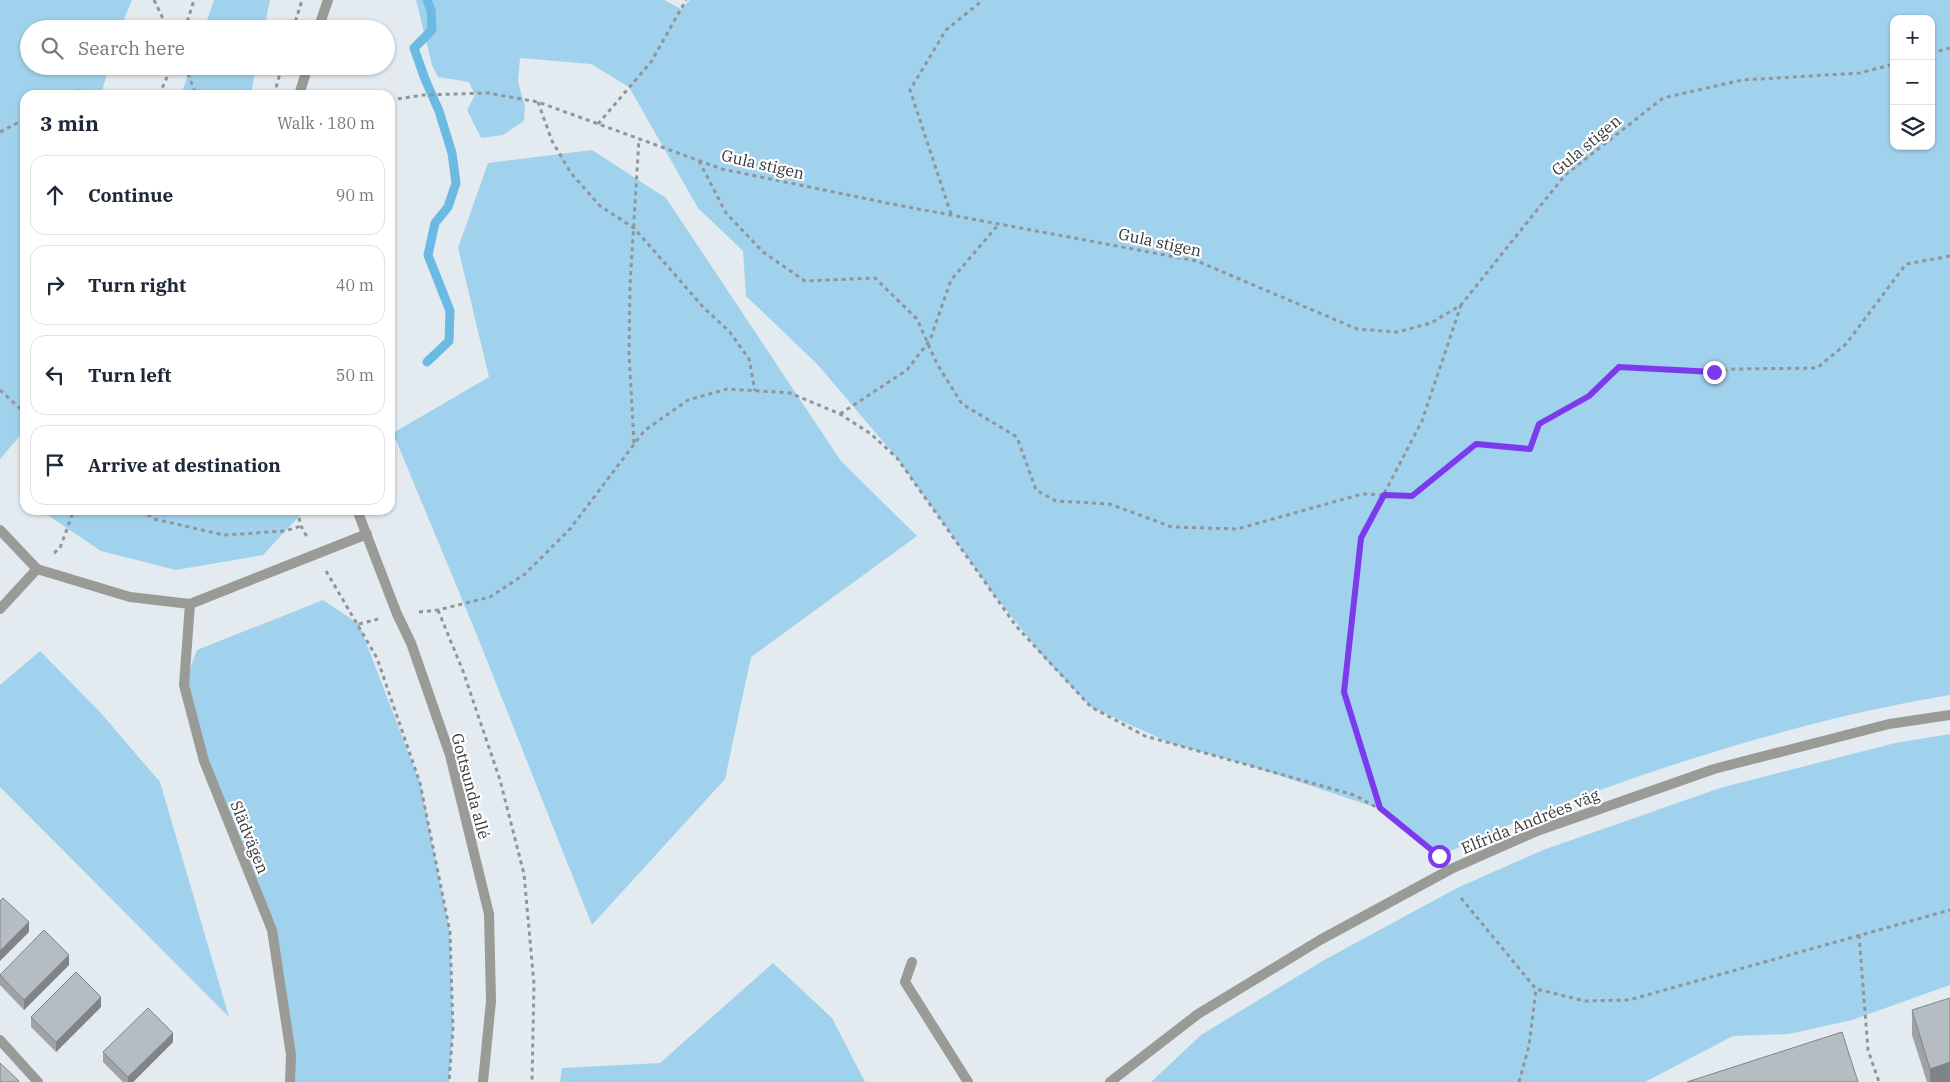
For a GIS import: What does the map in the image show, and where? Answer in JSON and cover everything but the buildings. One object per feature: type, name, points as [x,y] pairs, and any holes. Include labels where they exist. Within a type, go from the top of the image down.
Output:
[{"type":"street","points":[[321,20],[326,4]]},
{"type":"street","points":[[301,90],[305,75]]},
{"type":"street","name":"Gottsunda allé","points":[[359,515],[397,614],[411,642],[450,755],[489,914],[491,1001],[483,1082]]},
{"type":"street","points":[[0,530],[37,569],[130,597],[190,604],[367,534]]},
{"type":"street","points":[[0,609],[37,569]]},
{"type":"street","name":"Slädvägen","points":[[190,604],[184,686],[204,761],[272,930],[291,1055],[290,1082]]},
{"type":"street","name":"Elfrida Andrées väg","points":[[1110,1082],[1198,1014],[1320,940],[1451,869],[1528,835],[1714,769],[1889,724],[1950,714]]},
{"type":"street","points":[[912,962],[905,982],[968,1082]]},
{"type":"street","points":[[0,1040],[38,1082]]},
{"type":"path","points":[[154,0],[164,20]]},
{"type":"path","points":[[188,20],[194,0]]},
{"type":"path","points":[[598,124],[651,62],[686,0]]},
{"type":"path","points":[[951,215],[933,165],[910,90],[946,30],[983,0]]},
{"type":"path","points":[[296,20],[301,1]]},
{"type":"path","points":[[1935,52],[1950,48]]},
{"type":"path","name":"Gula stigen","points":[[395,99],[424,95],[488,93],[538,102],[722,169],[951,215],[1197,261],[1357,329],[1397,332],[1431,323],[1461,305],[1565,175],[1663,98],[1742,80],[1860,73],[1890,65]]},
{"type":"path","points":[[161,90],[168,75]]},
{"type":"path","points":[[188,75],[194,90]]},
{"type":"path","points":[[275,90],[280,75]]},
{"type":"path","points":[[538,102],[552,141],[572,172],[600,206],[634,228],[704,308],[729,331],[749,359],[755,391]]},
{"type":"path","points":[[0,132],[20,122]]},
{"type":"path","points":[[634,444],[630,353],[630,285],[639,139]]},
{"type":"path","points":[[698,160],[726,213],[764,252],[805,281],[875,278],[917,319],[937,364],[962,404],[1017,437],[1036,490],[1056,501],[1110,504],[1172,526],[1236,529],[1362,494],[1412,496],[1476,444],[1530,449],[1539,424],[1589,396],[1619,367],[1714,372],[1733,369],[1817,368],[1846,344],[1906,264],[1950,256]]},
{"type":"path","points":[[840,414],[907,370],[930,340],[951,280],[998,224]]},
{"type":"path","points":[[1380,808],[1344,692],[1361,538],[1422,421],[1461,305]]},
{"type":"path","points":[[0,390],[20,408]]},
{"type":"path","points":[[397,614],[438,610],[490,597],[525,574],[570,529],[644,431],[688,400],[727,390],[790,393],[840,414],[871,434],[897,458],[1016,626],[1091,707],[1145,736],[1354,795],[1380,808],[1439,856]]},
{"type":"path","points":[[37,569],[60,548],[72,515]]},
{"type":"path","points":[[148,515],[154,519],[224,535],[285,531],[301,526]]},
{"type":"path","points":[[298,515],[301,526],[316,554],[377,658],[420,783],[450,932],[453,1029],[449,1082]]},
{"type":"path","points":[[438,610],[463,671],[500,780],[524,874],[534,984],[532,1082]]},
{"type":"path","points":[[1461,898],[1536,989],[1585,1001],[1628,1000],[1950,910]]},
{"type":"path","points":[[1859,935],[1868,1050],[1879,1082]]},
{"type":"path","points":[[1518,1082],[1529,1046],[1536,989]]},
{"type":"shaded area","points":[[0,0],[132,0],[124,20],[20,20],[20,75],[107,75],[102,90],[20,90],[20,436],[0,459]]},
{"type":"shaded area","points":[[214,0],[270,0],[266,20],[207,20]]},
{"type":"shaded area","points":[[416,0],[664,0],[681,9],[690,0],[1950,0],[1950,695],[1846,716],[1693,758],[1543,811],[1439,856],[1380,809],[1248,765],[1170,743],[1091,707],[1045,659],[992,592],[897,458],[818,365],[746,296],[743,251],[698,208],[629,87],[591,64],[520,58],[518,81],[525,107],[524,121],[503,135],[481,138],[467,110],[475,95],[469,82],[438,77],[432,65]]},
{"type":"shaded area","points":[[188,75],[254,75],[252,90],[183,90]]},
{"type":"shaded area","points":[[592,150],[666,198],[841,461],[917,536],[751,657],[725,779],[592,925],[476,633],[395,438],[395,432],[489,377],[458,248],[488,163]]},
{"type":"shaded area","points":[[47,515],[300,515],[263,555],[176,570],[101,551]]},
{"type":"shaded area","points":[[323,600],[359,624],[420,783],[450,932],[453,1029],[449,1082],[290,1082],[272,930],[228,824],[184,685],[197,650]]},
{"type":"shaded area","points":[[40,651],[100,712],[160,782],[229,1017],[0,787],[0,685]]},
{"type":"shaded area","points":[[1950,734],[1950,985],[1852,1020],[1789,1034],[1733,1036],[1645,1082],[1151,1082],[1201,1035],[1326,959],[1457,888],[1543,850],[1720,788],[1895,743]]},
{"type":"shaded area","points":[[773,963],[832,1018],[865,1082],[560,1082],[562,1068],[660,1063]]},
{"type":"waterway","points":[[427,0],[431,10],[432,30],[414,48],[439,111],[452,153],[456,183],[448,207],[435,223],[428,255],[450,311],[449,341],[427,362]]},
{"type":"route","points":[[1439,856],[1380,808],[1344,692],[1361,538],[1384,495],[1412,496],[1476,444],[1530,449],[1539,424],[1589,396],[1619,367],[1714,372]]}]
